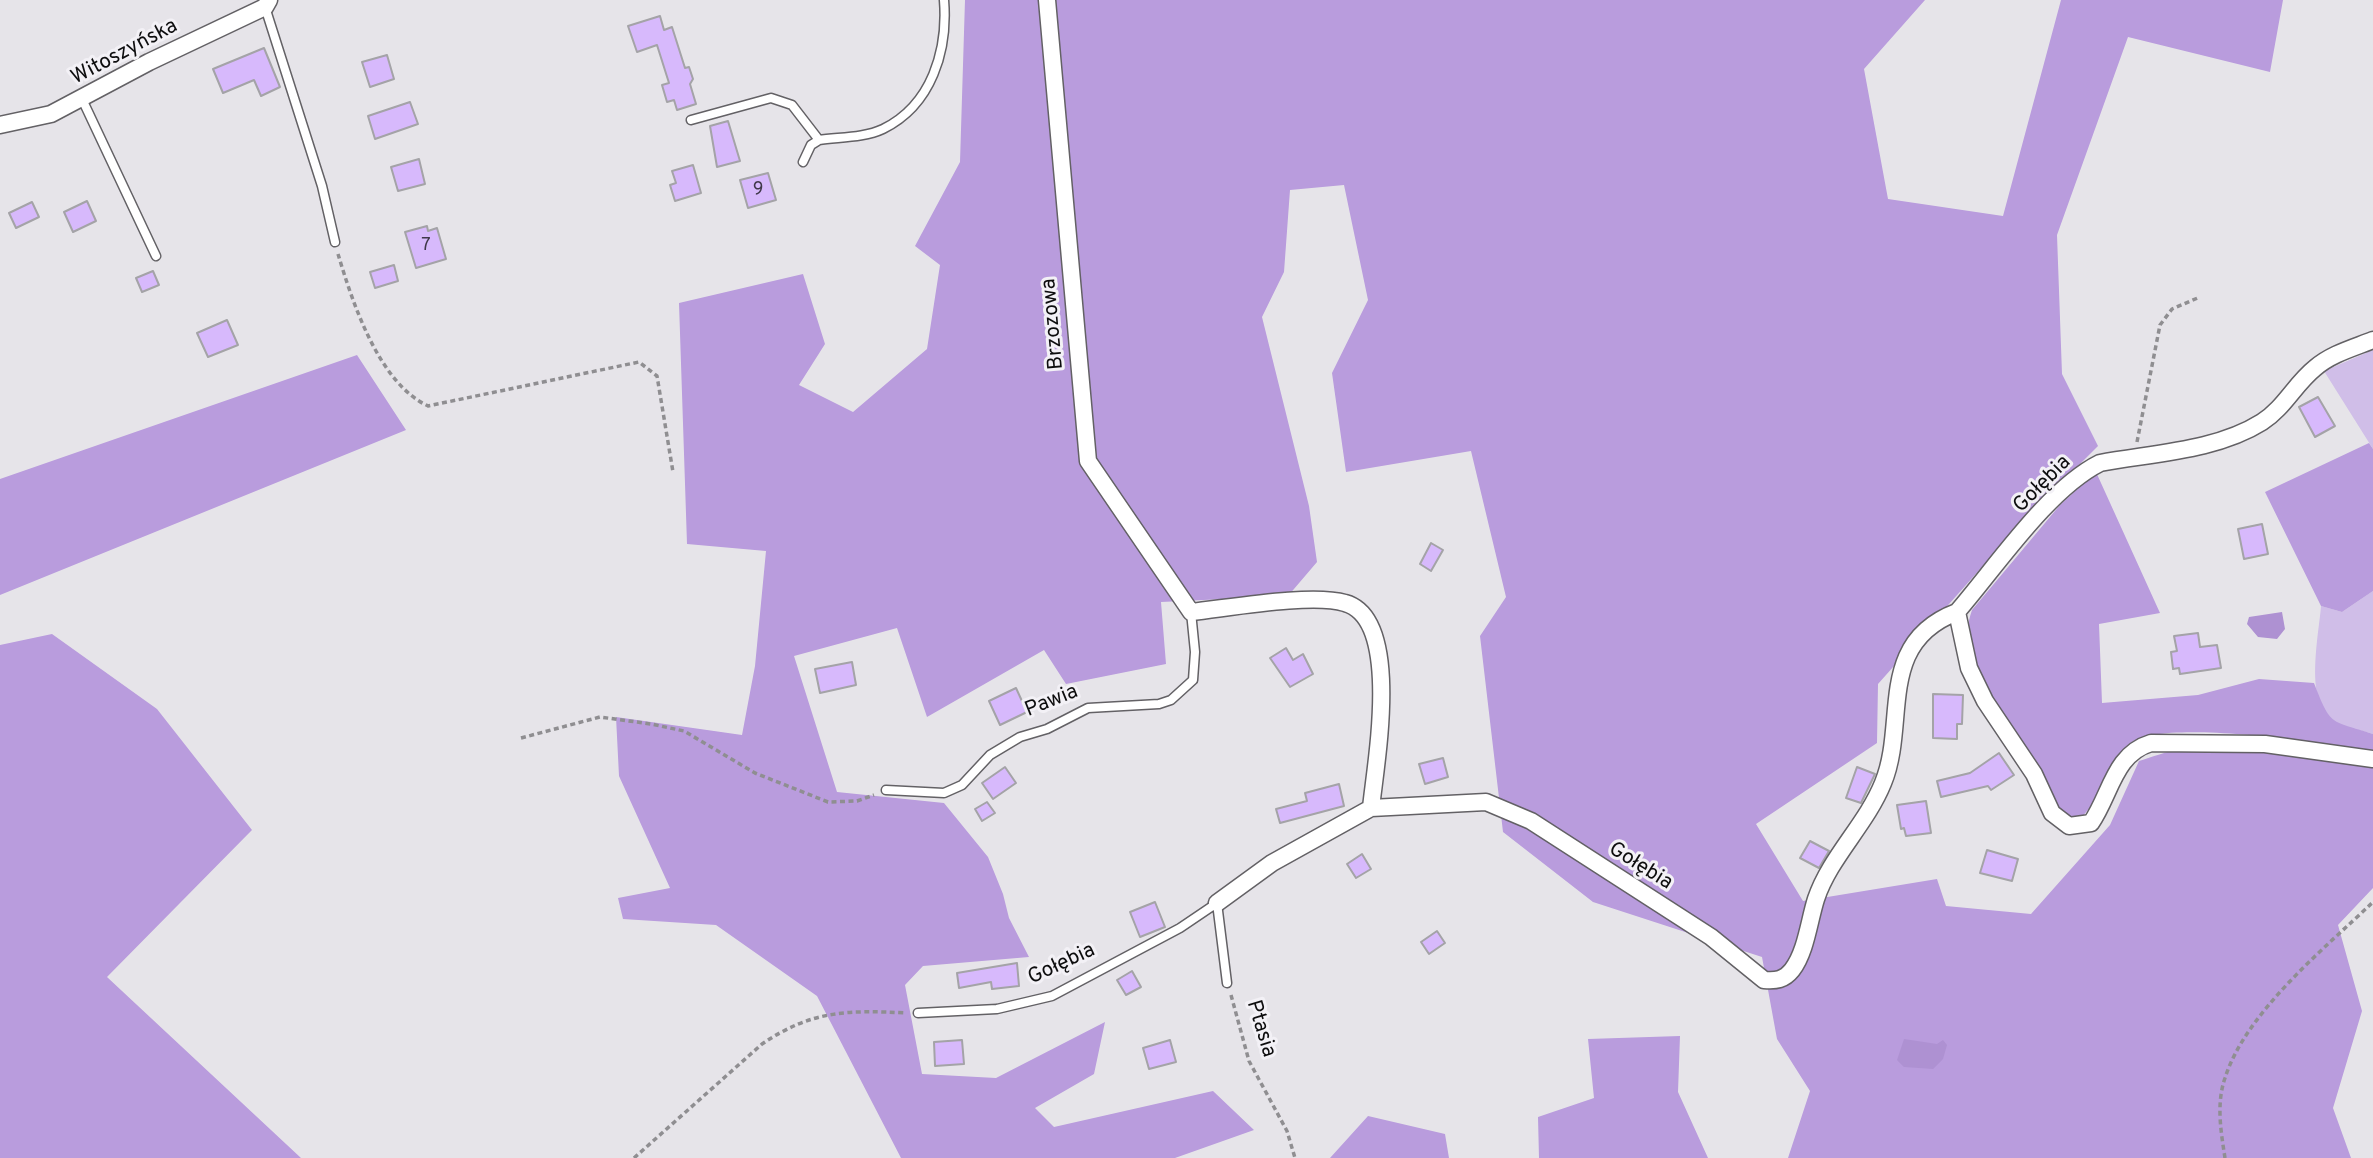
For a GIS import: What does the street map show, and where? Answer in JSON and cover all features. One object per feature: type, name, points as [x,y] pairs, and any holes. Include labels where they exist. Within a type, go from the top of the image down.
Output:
[{"type":"street","name":"Brzozowa","points":[[1046,0],[1088,461],[1191,612]]},
{"type":"street","name":"Witoszyńska","points":[[0,125],[51,114],[267,3]]},
{"type":"street","name":"Gołębia","points":[[1217,903],[1272,863],[1371,808],[1486,802],[1507,808],[1711,937],[1763,980],[1775,981],[1785,977],[1794,967],[1817,896],[1883,783],[1892,752],[1896,692],[1904,664],[1935,623],[1957,612],[2055,497],[2082,472],[2100,463],[2222,441],[2245,432],[2276,412],[2320,364],[2373,340]]},
{"type":"street","points":[[1191,612],[1317,600],[1349,603],[1361,611],[1377,648],[1382,689],[1380,750],[1371,808]]},
{"type":"street","points":[[1957,612],[1969,668],[1977,685],[2034,774],[2052,813],[2069,826],[2091,823],[2105,804],[2121,762],[2138,747],[2151,743],[2265,744],[2373,759]]},
{"type":"lane","points":[[803,162],[811,145],[819,140],[883,129],[920,97],[933,77],[942,55],[946,30],[944,0]]},
{"type":"lane","name":"Witoszyńska","points":[[267,3],[322,186],[335,242]]},
{"type":"lane","points":[[691,120],[771,98],[792,105],[819,140]]},
{"type":"lane","points":[[82,99],[156,256]]},
{"type":"lane","name":"Pawia","points":[[886,790],[944,793],[962,785],[1001,746],[1088,708],[1158,704],[1171,700],[1193,680],[1195,652],[1191,612]]},
{"type":"lane","name":"Ptasia","points":[[1217,903],[1227,983]]},
{"type":"lane","name":"Gołębia","points":[[918,1013],[997,1009],[1052,996],[1180,928],[1217,903]]},
{"type":"path","points":[[335,242],[348,288],[370,342],[410,398],[428,406],[639,362],[657,376],[673,472]]},
{"type":"path","points":[[2134,457],[2160,325],[2172,309],[2200,298]]},
{"type":"path","points":[[521,738],[600,717],[651,724],[684,731],[755,773],[828,802],[857,801],[886,790]]},
{"type":"path","points":[[2225,1158],[2220,1107],[2225,1077],[2252,1028],[2290,981],[2373,902]]},
{"type":"path","name":"Ptasia","points":[[1227,983],[1243,1028],[1250,1061],[1287,1131],[1295,1158]]},
{"type":"path","points":[[634,1158],[762,1044],[783,1030],[827,1013],[918,1013]]},
{"type":"shaded area","points":[[965,0],[1925,0],[1864,69],[1888,199],[2003,216],[2061,0],[2283,0],[2270,72],[2128,37],[2057,235],[2062,374],[2098,446],[2021,523],[1878,684],[1877,743],[1756,824],[1803,901],[1937,879],[1946,906],[2031,914],[2110,825],[2139,761],[2175,751],[2228,749],[2302,755],[2373,768],[2373,888],[2338,925],[2362,1011],[2333,1108],[2351,1158],[1788,1158],[1810,1091],[1777,1039],[1762,957],[1593,902],[1503,832],[1480,636],[1506,597],[1471,451],[1346,472],[1332,373],[1368,300],[1344,185],[1290,190],[1284,272],[1262,317],[1309,506],[1317,562],[1288,596],[1161,602],[1166,664],[1066,684],[1044,650],[927,717],[897,628],[794,656],[837,792],[944,803],[988,857],[1003,894],[1009,918],[1029,957],[923,966],[905,985],[922,1074],[996,1078],[1105,1022],[1094,1074],[1035,1108],[1054,1127],[1213,1091],[1254,1130],[1175,1158],[901,1158],[817,996],[716,925],[623,919],[618,898],[670,888],[619,776],[616,717],[742,735],[755,666],[766,551],[687,544],[679,303],[803,274],[825,344],[799,385],[853,412],[927,349],[940,265],[915,246],[960,162]]},
{"type":"shaded area","points":[[2373,350],[2373,449],[2324,371]]},
{"type":"shaded area","points":[[357,355],[406,430],[0,595],[0,479]]},
{"type":"shaded area","points":[[2369,443],[2373,449],[2373,591],[2342,612],[2321,606],[2265,492]]},
{"type":"shaded area","points":[[2096,472],[2160,613],[2099,624],[2102,703],[2198,695],[2259,679],[2314,683],[2324,708],[2334,720],[2373,734],[2373,752],[2246,735],[2174,733],[2147,736],[2129,744],[2119,755],[2097,797],[2080,820],[2060,813],[2038,765],[1997,708],[1975,670],[1969,651],[1968,630],[1972,610],[2060,505]]},
{"type":"shaded area","points":[[2373,591],[2373,734],[2336,722],[2323,711],[2318,699],[2315,667],[2321,606],[2342,612]]},
{"type":"shaded area","points":[[2282,612],[2285,629],[2277,639],[2258,637],[2247,624],[2249,617]]},
{"type":"shaded area","points":[[52,634],[157,709],[252,830],[107,977],[301,1158],[0,1158],[0,645]]},
{"type":"shaded area","points":[[1680,1036],[1678,1092],[1708,1158],[1539,1158],[1538,1117],[1594,1098],[1588,1039]]},
{"type":"shaded area","points":[[1904,1039],[1937,1044],[1943,1040],[1947,1045],[1943,1059],[1933,1069],[1904,1067],[1897,1060]]},
{"type":"shaded area","points":[[1368,1116],[1445,1134],[1449,1158],[1330,1158]]},
{"type":"building","points":[[660,16],[664,30],[672,27],[685,68],[689,67],[693,79],[690,84],[696,104],[677,110],[674,100],[667,102],[662,85],[669,83],[657,45],[637,52],[628,26]]},
{"type":"building","points":[[264,48],[280,87],[261,96],[254,80],[223,93],[213,69]]},
{"type":"building","points":[[387,55],[394,79],[370,87],[362,62]]},
{"type":"building","points":[[410,102],[418,124],[375,139],[368,116]]},
{"type":"building","points":[[728,121],[740,161],[717,167],[710,126]]},
{"type":"building","points":[[419,159],[425,184],[398,191],[391,167]]},
{"type":"building","points":[[693,165],[701,193],[675,201],[670,185],[676,183],[672,171]]},
{"type":"building","points":[[768,173],[776,200],[748,208],[740,180]]},
{"type":"building","points":[[87,201],[96,221],[73,232],[64,212]]},
{"type":"building","points":[[32,202],[39,217],[16,228],[9,213]]},
{"type":"building","points":[[427,226],[428,231],[437,228],[446,259],[416,268],[405,232]]},
{"type":"building","points":[[394,265],[398,281],[375,288],[370,272]]},
{"type":"building","points":[[153,271],[159,285],[142,292],[136,278]]},
{"type":"building","points":[[227,320],[238,345],[208,357],[197,333]]},
{"type":"building","points":[[2318,397],[2335,426],[2315,437],[2299,407]]},
{"type":"building","points":[[2262,524],[2268,554],[2244,559],[2238,529]]},
{"type":"building","points":[[1431,543],[1443,550],[1431,571],[1420,564]]},
{"type":"building","points":[[2198,633],[2200,647],[2217,645],[2221,668],[2180,674],[2179,668],[2173,669],[2171,652],[2177,651],[2174,636]]},
{"type":"building","points":[[1286,648],[1293,660],[1303,654],[1313,674],[1290,687],[1270,658]]},
{"type":"building","points":[[852,662],[856,685],[820,693],[815,669]]},
{"type":"building","points":[[1016,688],[1027,712],[1000,725],[989,701]]},
{"type":"building","points":[[1933,694],[1963,695],[1962,724],[1957,724],[1957,739],[1933,738]]},
{"type":"building","points":[[1999,753],[2014,775],[1991,790],[1988,786],[1941,797],[1937,781],[1970,773]]},
{"type":"building","points":[[1443,758],[1448,777],[1425,784],[1419,764]]},
{"type":"building","points":[[1005,767],[1016,783],[993,799],[982,783]]},
{"type":"building","points":[[1857,767],[1875,774],[1861,803],[1846,798]]},
{"type":"building","points":[[1339,784],[1344,806],[1280,823],[1276,809],[1307,801],[1305,793]]},
{"type":"building","points":[[1926,801],[1931,833],[1906,836],[1904,828],[1901,829],[1897,805]]},
{"type":"building","points":[[987,802],[995,813],[982,821],[975,809]]},
{"type":"building","points":[[1810,841],[1829,851],[1819,868],[1800,858]]},
{"type":"building","points":[[1987,850],[2018,859],[2012,881],[1980,873]]},
{"type":"building","points":[[1362,854],[1371,869],[1356,878],[1347,864]]},
{"type":"building","points":[[1155,902],[1165,927],[1140,937],[1130,912]]},
{"type":"building","points":[[1437,931],[1445,943],[1429,954],[1421,942]]},
{"type":"building","points":[[1017,963],[1019,986],[992,989],[991,982],[959,988],[957,973]]},
{"type":"building","points":[[1132,971],[1141,987],[1126,995],[1117,980]]},
{"type":"building","points":[[962,1040],[964,1064],[935,1066],[934,1042]]},
{"type":"building","points":[[1170,1040],[1176,1062],[1149,1069],[1143,1048]]}]
